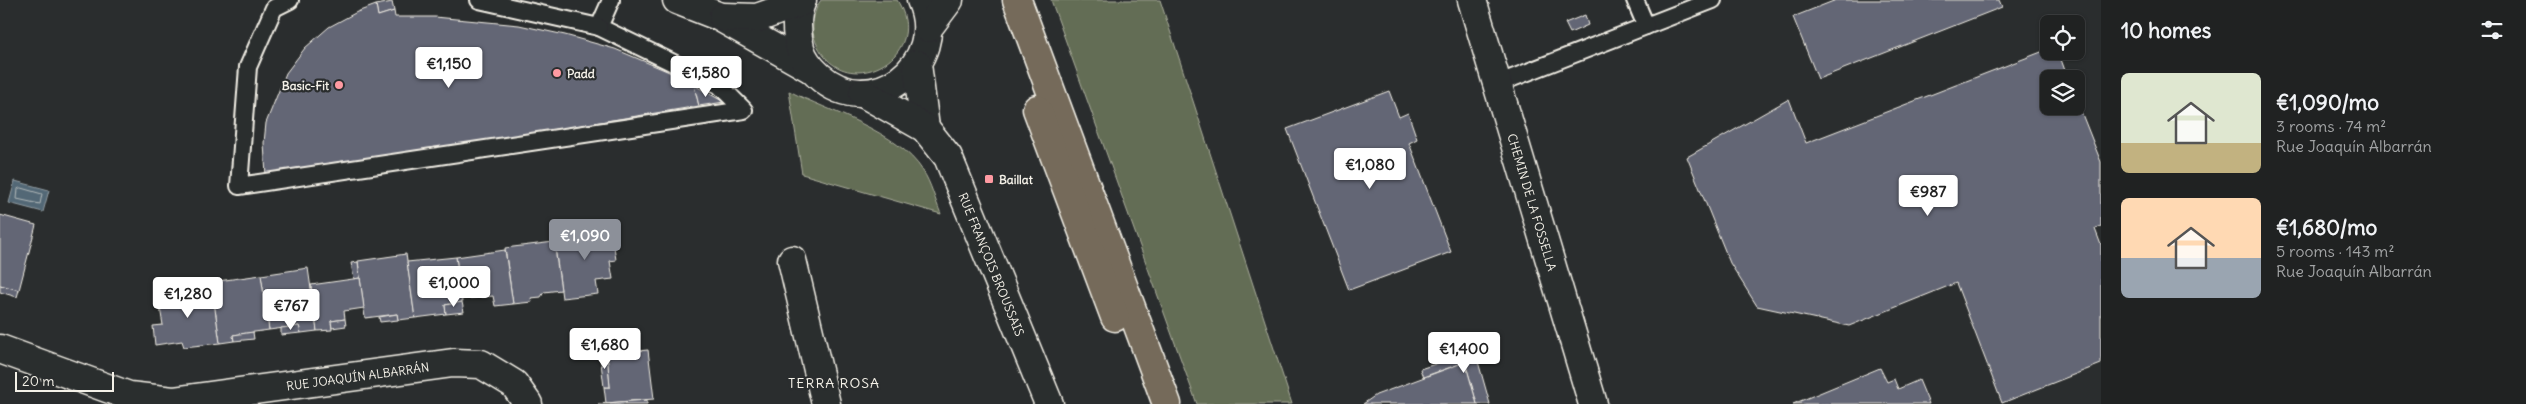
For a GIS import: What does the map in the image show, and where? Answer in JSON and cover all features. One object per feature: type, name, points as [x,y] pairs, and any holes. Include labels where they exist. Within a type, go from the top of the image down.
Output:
[{"type":"main road","points":[[997,0],[1022,42],[1167,404]]},
{"type":"main road","points":[[1017,0],[1022,42],[1147,404]]},
{"type":"street","points":[[677,0],[718,16],[810,68],[825,82],[843,91],[863,93],[884,90],[902,79],[917,64],[925,47],[928,28],[925,9],[921,0]]},
{"type":"street","points":[[928,28],[949,0]]},
{"type":"street","name":"CHEMIN DE LA FOSSELLA","points":[[1472,0],[1593,404]]},
{"type":"street","points":[[718,16],[757,18],[802,1]]},
{"type":"street","points":[[802,1],[796,19],[797,36],[801,53],[810,68]]},
{"type":"street","points":[[917,64],[925,128]]},
{"type":"street","name":"RUE FRANÇOIS BROUSSAIS","points":[[863,93],[925,128],[948,157],[1048,404]]},
{"type":"street","points":[[792,260],[826,404]]},
{"type":"street","name":"RUE JOAQUÍN ALBARRÁN","points":[[0,349],[128,396],[173,401],[453,363],[481,364],[514,384],[528,404]]},
{"type":"lane","points":[[290,0],[274,8],[248,67],[240,186],[744,110],[719,85],[599,27],[479,0]]},
{"type":"lane","points":[[599,27],[611,0]]},
{"type":"lane","points":[[1635,0],[1646,26]]},
{"type":"lane","points":[[1497,84],[1713,0]]},
{"type":"green space","points":[[821,0],[897,0],[905,22],[903,41],[894,57],[878,67],[860,72],[842,69],[826,58],[813,33],[815,13]]},
{"type":"green space","points":[[1051,0],[1160,0],[1292,404],[1197,404]]},
{"type":"green space","points":[[789,91],[862,124],[897,145],[912,157],[926,176],[941,214],[802,174]]},
{"type":"water","points":[[15,181],[49,190],[43,212],[9,203]]},
{"type":"building","points":[[1836,0],[1999,0],[2002,7],[1818,79],[1793,17]]},
{"type":"building","points":[[392,2],[394,11],[378,16],[376,5]]},
{"type":"building","points":[[376,5],[378,16],[394,11],[395,17],[435,17],[519,25],[615,49],[667,71],[694,85],[699,106],[266,176],[264,143],[266,123],[286,73],[305,48],[329,27],[357,12]]},
{"type":"building","points":[[1585,15],[1588,25],[1570,33],[1565,23]]},
{"type":"building","points":[[2040,52],[2040,60],[2061,60],[2065,70],[2040,70],[2040,115],[2082,115],[2101,162],[2101,226],[2095,229],[2101,245],[2101,364],[2002,403],[1956,283],[1849,326],[1757,306],[1730,263],[1687,157],[1789,99],[1806,143]]},
{"type":"building","points":[[694,85],[724,102],[699,106]]},
{"type":"building","points":[[1389,91],[1399,117],[1408,113],[1417,139],[1409,143],[1451,252],[1349,290],[1287,129]]},
{"type":"building","points":[[0,215],[36,225],[19,290],[0,285]]},
{"type":"building","points":[[611,226],[616,260],[610,261],[613,279],[596,281],[598,294],[562,298],[554,239],[580,237],[580,230]]},
{"type":"building","points":[[554,242],[561,290],[544,292],[541,297],[531,298],[532,302],[513,304],[505,248]]},
{"type":"building","points":[[505,250],[513,304],[495,306],[493,296],[462,299],[456,257]]},
{"type":"building","points":[[406,254],[415,318],[398,320],[397,314],[365,318],[358,261]]},
{"type":"building","points":[[456,257],[462,302],[445,305],[446,314],[415,318],[407,262]]},
{"type":"building","points":[[358,262],[360,278],[354,279],[351,263]]},
{"type":"building","points":[[308,268],[317,331],[301,333],[299,326],[269,330],[261,275]]},
{"type":"building","points":[[261,275],[269,330],[233,335],[234,341],[220,343],[211,282]]},
{"type":"building","points":[[360,278],[364,308],[344,311],[345,319],[331,321],[332,330],[317,331],[311,285]]},
{"type":"building","points":[[0,285],[19,290],[17,297],[0,292]]},
{"type":"building","points":[[212,289],[220,343],[184,347],[182,341],[155,345],[153,326],[163,325],[158,296]]},
{"type":"building","points":[[462,302],[464,312],[446,314],[445,305]]},
{"type":"building","points":[[397,314],[398,320],[380,322],[379,317]]},
{"type":"building","points":[[345,319],[346,326],[332,328],[331,321]]},
{"type":"building","points":[[299,326],[301,333],[281,335],[281,328]]},
{"type":"building","points":[[253,332],[254,339],[234,341],[233,335]]},
{"type":"building","points":[[648,350],[654,399],[606,403],[604,387],[610,387],[607,354]]},
{"type":"building","points":[[1475,351],[1490,404],[1477,404],[1465,362],[1423,377],[1420,369]]},
{"type":"building","points":[[607,354],[610,387],[604,387],[600,355]]},
{"type":"building","points":[[1465,362],[1477,404],[1363,404],[1376,395]]},
{"type":"building","points":[[1880,368],[1887,382],[1894,379],[1898,389],[1919,380],[1929,404],[1793,404]]},
{"type":"building","points":[[647,400],[647,404],[598,404],[606,403]]},
{"type":"place","name":"Padd","points":[[557,73]]},
{"type":"place","name":"Basic-Fit","points":[[339,85]]},
{"type":"place","name":"Baillat","points":[[989,179]]},
{"type":"district","name":"TERRA ROSA","points":[[834,383]]}]
